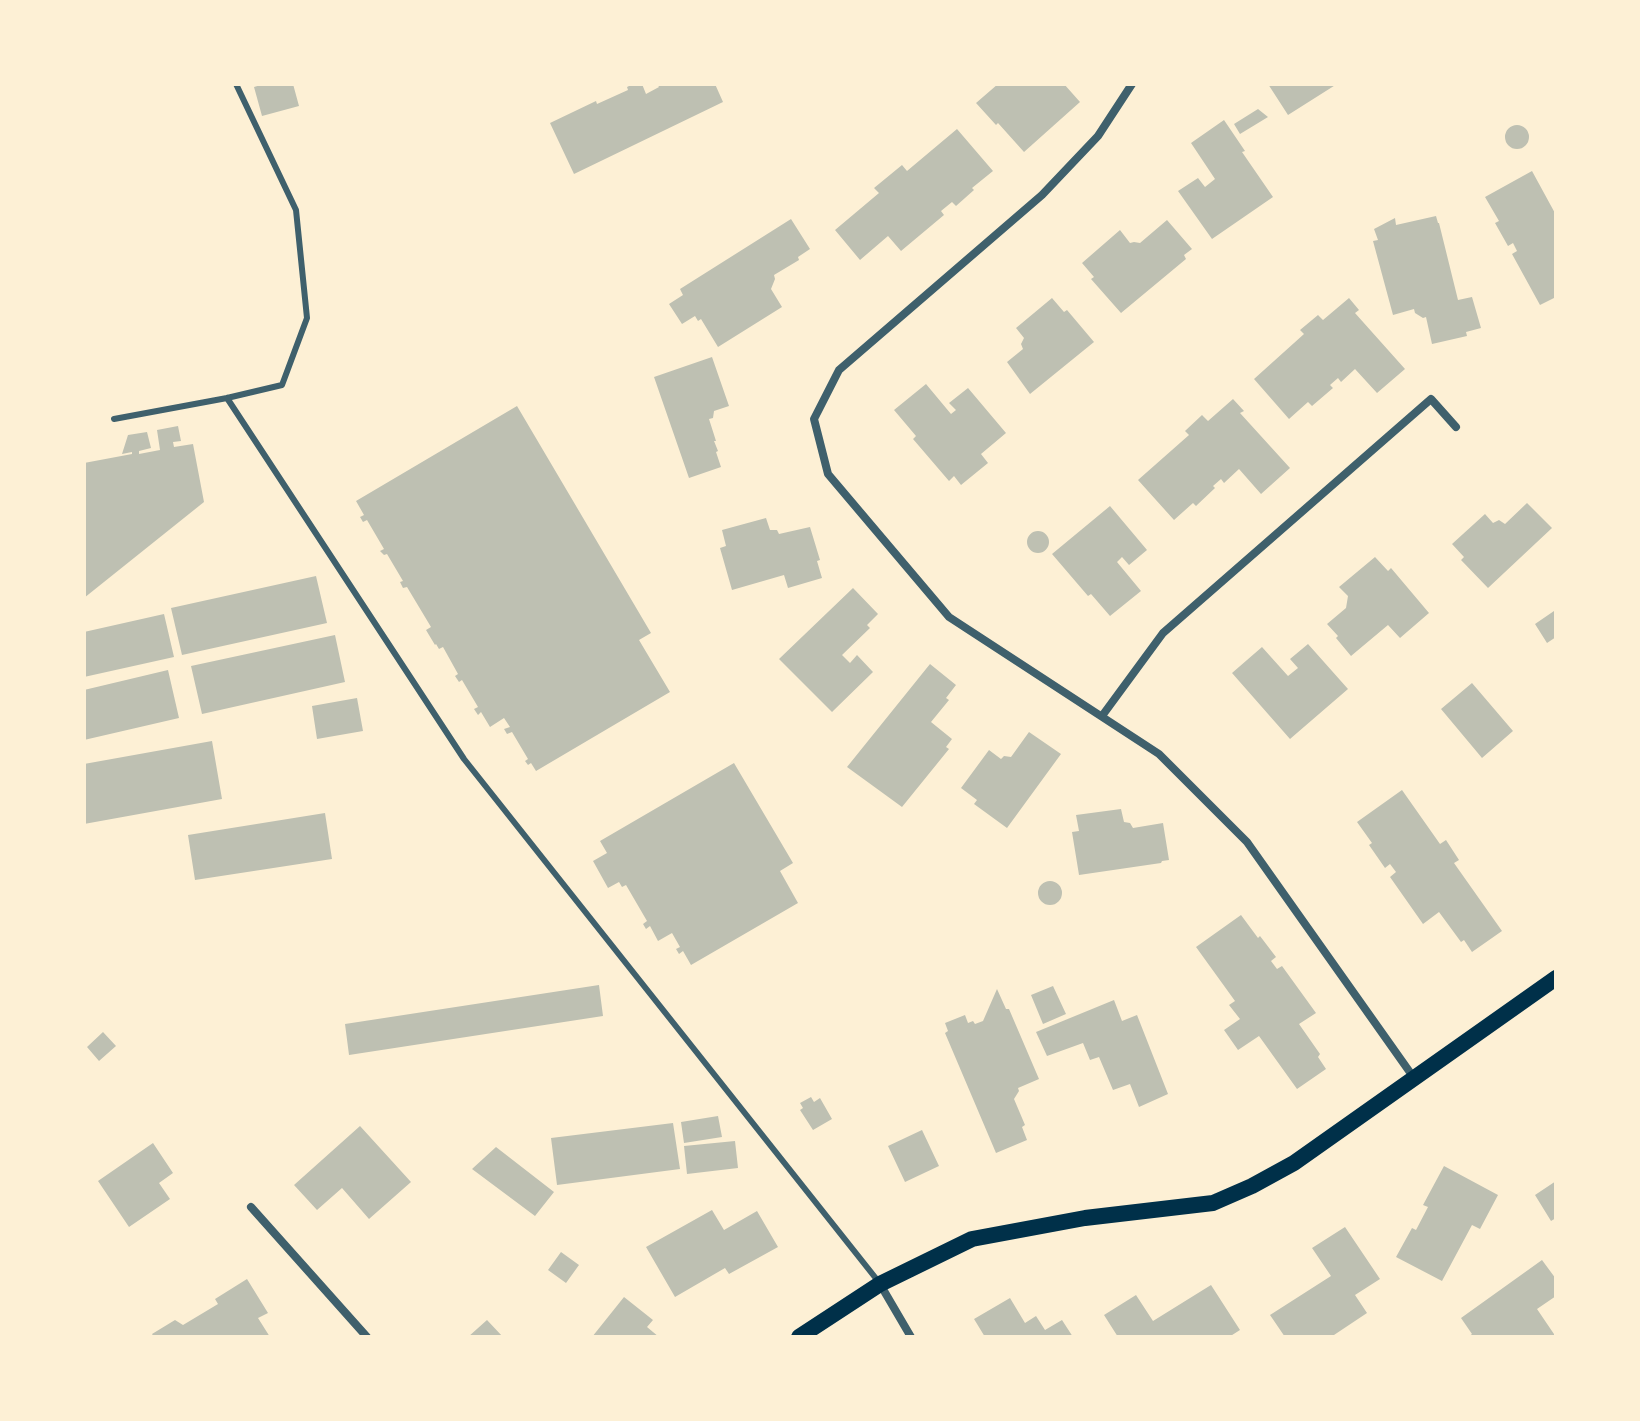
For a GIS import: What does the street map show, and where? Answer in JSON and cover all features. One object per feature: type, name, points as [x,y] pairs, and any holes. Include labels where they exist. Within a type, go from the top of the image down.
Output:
[{"type":"main road","points":[[799,1337],[880,1284],[972,1239],[1085,1218],[1213,1203],[1252,1186],[1294,1163],[1556,978]]},
{"type":"street","points":[[1132,84],[1098,136],[1042,195],[839,370],[814,419],[828,474],[949,617],[1159,754],[1247,842],[1414,1078]]},
{"type":"street","points":[[1102,716],[1163,633],[1431,399],[1456,427]]},
{"type":"street","points":[[251,1207],[367,1337]]},
{"type":"street","points":[[880,1284],[911,1337]]},
{"type":"lane","points":[[114,419],[282,385],[307,318],[296,210],[236,84]]},
{"type":"lane","points":[[227,398],[464,759],[880,1284]]},
{"type":"building","points":[[293,84],[299,106],[262,116],[254,87]]},
{"type":"building","points":[[642,84],[646,94],[659,87],[657,84],[715,84],[723,102],[574,174],[550,123],[628,90],[627,87]]},
{"type":"building","points":[[998,84],[1064,84],[1080,102],[1024,152],[976,103]]},
{"type":"building","points":[[1268,84],[1337,84],[1288,115]]},
{"type":"building","points":[[1258,109],[1268,117],[1240,134],[1234,124]]},
{"type":"building","points":[[1224,120],[1273,197],[1212,239],[1178,191],[1198,178],[1205,187],[1215,179],[1191,143]]},
{"type":"building","points":[[1517,125],[1525,129],[1529,137],[1525,145],[1517,149],[1509,145],[1505,137],[1509,129]]},
{"type":"building","points":[[957,129],[993,171],[956,206],[952,202],[941,211],[944,215],[901,251],[888,236],[860,260],[835,230],[879,193],[874,188],[902,165],[907,171]]},
{"type":"building","points":[[1532,171],[1556,215],[1556,297],[1540,305],[1512,254],[1517,251],[1513,243],[1508,246],[1495,223],[1499,221],[1485,197]]},
{"type":"building","points":[[1436,216],[1458,300],[1472,297],[1481,328],[1466,332],[1467,336],[1432,344],[1426,317],[1415,313],[1414,309],[1393,315],[1373,241],[1378,240],[1374,229],[1395,218],[1396,225]]},
{"type":"building","points":[[791,219],[810,249],[798,257],[799,260],[774,275],[771,289],[782,307],[718,347],[701,319],[698,321],[695,316],[682,324],[669,304],[683,295],[680,289]]},
{"type":"building","points":[[1167,220],[1192,249],[1184,255],[1186,259],[1121,313],[1091,279],[1094,277],[1082,263],[1120,230],[1130,243],[1140,243]]},
{"type":"building","points":[[1052,298],[1064,312],[1067,310],[1094,342],[1030,394],[1007,362],[1023,349],[1021,344],[1024,338],[1016,328]]},
{"type":"building","points":[[1349,298],[1359,310],[1355,313],[1405,369],[1377,393],[1355,369],[1341,382],[1338,378],[1330,385],[1333,388],[1312,406],[1308,402],[1289,419],[1254,379],[1304,334],[1300,330],[1318,315],[1323,320]]},
{"type":"building","points":[[712,357],[729,406],[714,411],[713,418],[709,419],[721,467],[689,478],[654,377]]},
{"type":"building","points":[[926,384],[951,414],[956,410],[949,403],[968,388],[1006,433],[981,454],[988,463],[961,485],[954,476],[949,481],[913,439],[916,436],[894,410]]},
{"type":"building","points":[[1233,399],[1244,411],[1240,413],[1290,468],[1261,494],[1239,469],[1224,483],[1221,479],[1196,506],[1193,503],[1174,520],[1138,480],[1189,435],[1185,431],[1202,415],[1208,421]]},
{"type":"building","points":[[517,406],[651,633],[639,640],[670,692],[536,771],[531,763],[528,765],[525,761],[528,759],[512,732],[507,734],[504,729],[510,727],[504,718],[490,727],[481,712],[478,715],[474,709],[478,707],[462,680],[459,682],[455,676],[458,674],[443,647],[439,649],[435,645],[426,630],[431,627],[407,587],[403,588],[400,582],[403,581],[387,554],[380,551],[384,549],[367,520],[363,522],[360,517],[364,515],[356,501]]},
{"type":"building","points":[[178,426],[181,441],[173,442],[174,447],[193,444],[204,502],[84,598],[84,463],[132,454],[122,454],[128,435],[147,432],[151,448],[139,451],[139,454],[160,450],[157,430]]},
{"type":"building","points":[[1527,503],[1552,528],[1488,588],[1461,560],[1464,557],[1452,544],[1485,514],[1493,523],[1499,520],[1505,524]]},
{"type":"building","points":[[1110,506],[1147,550],[1129,565],[1122,557],[1117,562],[1141,591],[1110,616],[1091,594],[1088,596],[1052,554]]},
{"type":"building","points":[[766,518],[770,530],[777,530],[779,534],[810,527],[822,578],[788,588],[784,575],[732,590],[720,548],[726,546],[722,530]]},
{"type":"building","points":[[1038,531],[1046,534],[1049,542],[1046,550],[1038,553],[1030,550],[1027,542],[1030,534]]},
{"type":"building","points":[[1375,557],[1388,571],[1391,568],[1429,613],[1400,638],[1388,625],[1351,656],[1327,624],[1346,608],[1348,596],[1339,587]]},
{"type":"building","points":[[316,576],[327,623],[182,655],[171,608]]},
{"type":"building","points":[[853,588],[878,614],[867,625],[870,628],[842,655],[850,663],[857,655],[873,672],[832,712],[779,659]]},
{"type":"building","points":[[1554,611],[1556,637],[1547,643],[1535,624]]},
{"type":"building","points":[[164,614],[174,657],[84,677],[84,632]]},
{"type":"building","points":[[335,635],[345,682],[202,714],[191,666]]},
{"type":"building","points":[[1308,644],[1348,689],[1290,739],[1232,673],[1262,647],[1288,676],[1298,668],[1290,659]]},
{"type":"building","points":[[930,664],[956,685],[946,698],[949,700],[931,722],[952,739],[946,747],[949,749],[902,807],[847,767]]},
{"type":"building","points":[[168,670],[179,718],[84,740],[84,690]]},
{"type":"building","points":[[1472,683],[1513,731],[1482,758],[1441,709]]},
{"type":"building","points":[[357,698],[363,731],[317,739],[312,706]]},
{"type":"building","points":[[1029,732],[1061,754],[1007,828],[974,804],[977,800],[961,788],[989,750],[1001,759],[1011,757]]},
{"type":"building","points":[[212,741],[222,799],[84,824],[84,764]]},
{"type":"building","points":[[734,763],[793,863],[780,871],[798,903],[691,965],[683,951],[679,954],[676,949],[680,947],[672,933],[658,941],[650,926],[646,929],[643,924],[647,921],[626,885],[622,887],[619,882],[608,888],[593,861],[607,853],[600,841]]},
{"type":"building","points":[[1402,790],[1440,844],[1446,840],[1459,860],[1454,863],[1502,931],[1472,952],[1439,912],[1423,924],[1390,877],[1396,872],[1390,864],[1385,868],[1357,822]]},
{"type":"building","points":[[1121,809],[1124,822],[1130,823],[1133,828],[1163,823],[1169,860],[1079,875],[1072,832],[1079,831],[1076,815]]},
{"type":"building","points":[[325,813],[332,859],[195,880],[188,835]]},
{"type":"building","points":[[1050,881],[1059,884],[1062,893],[1059,902],[1050,905],[1041,902],[1038,893],[1041,884]]},
{"type":"building","points":[[1241,915],[1276,957],[1271,961],[1277,969],[1282,966],[1316,1013],[1299,1024],[1320,1054],[1318,1057],[1326,1069],[1297,1089],[1259,1036],[1238,1050],[1224,1030],[1240,1019],[1229,1005],[1235,1001],[1196,947]]},
{"type":"building","points":[[599,985],[603,1016],[349,1055],[345,1024]]},
{"type":"building","points":[[1053,986],[1066,1014],[1043,1024],[1031,995]]},
{"type":"building","points":[[997,989],[1006,1009],[1009,1009],[1039,1079],[1018,1088],[1014,1099],[1025,1125],[1022,1127],[1027,1140],[996,1153],[945,1033],[948,1031],[945,1023],[965,1015],[968,1023],[983,1021]]},
{"type":"building","points":[[1114,1000],[1122,1021],[1137,1015],[1168,1094],[1139,1107],[1130,1084],[1113,1090],[1099,1057],[1090,1060],[1083,1043],[1047,1056],[1036,1032]]},
{"type":"building","points":[[103,1032],[116,1046],[99,1061],[87,1047]]},
{"type":"building","points":[[811,1097],[814,1102],[820,1098],[832,1119],[813,1130],[800,1110],[803,1108],[800,1103]]},
{"type":"building","points":[[718,1116],[722,1137],[684,1143],[681,1122]]},
{"type":"building","points":[[673,1123],[680,1169],[557,1185],[551,1138]]},
{"type":"building","points":[[360,1126],[411,1182],[369,1219],[342,1188],[317,1210],[294,1185]]},
{"type":"building","points":[[922,1130],[939,1166],[905,1182],[888,1146]]},
{"type":"building","points":[[735,1141],[738,1168],[687,1174],[684,1146]]},
{"type":"building","points":[[153,1143],[173,1173],[159,1183],[170,1199],[129,1227],[98,1181]]},
{"type":"building","points":[[496,1147],[554,1192],[535,1216],[472,1169]]},
{"type":"building","points":[[1444,1166],[1498,1195],[1480,1229],[1472,1225],[1442,1281],[1396,1257],[1412,1228],[1416,1230],[1428,1207],[1423,1205]]},
{"type":"building","points":[[1556,1181],[1556,1218],[1551,1221],[1535,1195]]},
{"type":"building","points":[[712,1210],[724,1230],[757,1211],[778,1247],[729,1274],[725,1268],[675,1297],[646,1247]]},
{"type":"building","points":[[1345,1227],[1380,1279],[1355,1295],[1367,1313],[1331,1337],[1285,1337],[1270,1315],[1331,1276],[1312,1248]]},
{"type":"building","points":[[561,1252],[579,1265],[566,1283],[548,1270]]},
{"type":"building","points":[[1542,1260],[1556,1279],[1556,1296],[1537,1309],[1556,1337],[1468,1337],[1472,1334],[1461,1318]]},
{"type":"building","points":[[247,1279],[268,1313],[258,1318],[270,1337],[154,1337],[152,1334],[175,1320],[183,1325],[218,1304],[215,1299]]},
{"type":"building","points":[[1211,1285],[1240,1330],[1229,1337],[1118,1337],[1104,1315],[1136,1295],[1153,1321]]},
{"type":"building","points":[[624,1297],[653,1320],[647,1327],[659,1337],[592,1337]]},
{"type":"building","points":[[1010,1298],[1025,1323],[1036,1316],[1045,1330],[1062,1320],[1073,1337],[985,1337],[974,1319]]},
{"type":"building","points":[[487,1320],[503,1337],[468,1337]]}]
